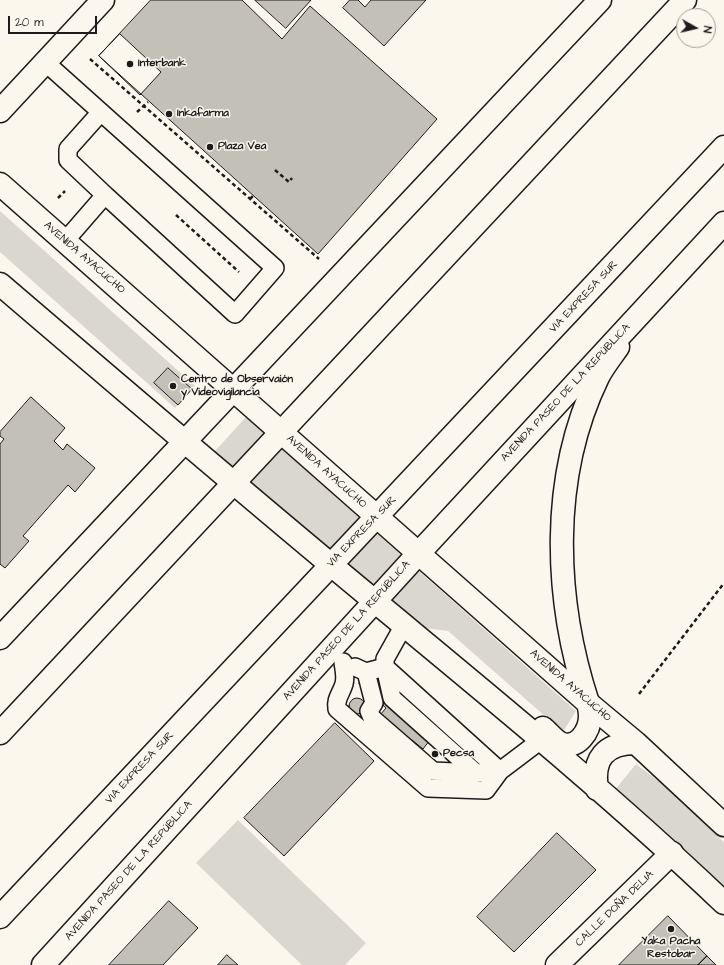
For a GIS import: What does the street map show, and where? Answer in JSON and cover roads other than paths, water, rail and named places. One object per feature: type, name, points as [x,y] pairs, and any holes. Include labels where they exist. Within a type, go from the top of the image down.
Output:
[{"type":"main road","points":[[0,111],[103,0]]},
{"type":"main road","points":[[0,638],[600,0]]},
{"type":"main road","points":[[0,733],[685,0]]},
{"type":"main road","name":"VIA EXPRESA SUR","points":[[0,918],[724,147]]},
{"type":"main road","name":"AVENIDA AYACUCHO","points":[[0,184],[418,554],[588,703],[636,743],[724,825]]},
{"type":"main road","name":"AVENIDA PASEO DE LA REPÚBLICA","points":[[43,965],[334,658],[375,601],[652,299],[724,223]]},
{"type":"main road","points":[[0,284],[184,441],[541,740],[672,853],[724,903]]},
{"type":"main road","name":"AVENIDA PASEO DE LA REPÚBLICA","points":[[421,639],[452,650],[560,743],[569,744],[577,742],[585,735],[590,716],[588,703],[568,629],[562,579],[563,509],[569,464],[581,418],[598,377],[652,299]]},
{"type":"main road","points":[[598,789],[596,768],[602,755],[614,746],[636,743]]},
{"type":"main road","name":"CALLE DOÑA DELIA","points":[[558,965],[672,853]]},
{"type":"lane","points":[[45,62],[101,112],[275,268],[235,314],[68,160],[68,149],[101,112]]},
{"type":"lane","points":[[65,241],[106,195]]},
{"type":"lane","points":[[404,625],[385,659],[385,666],[392,698],[476,773]]},
{"type":"lane","points":[[334,658],[366,672],[385,666]]},
{"type":"lane","points":[[334,658],[345,678],[336,701],[337,709],[428,788],[486,790],[500,771],[541,740]]},
{"type":"lane","points":[[385,666],[500,771]]},
{"type":"lane","points":[[366,672],[374,703],[370,711],[372,718],[433,771],[476,773],[500,771]]},
{"type":"place","name":"Interbank","points":[[130,64]]},
{"type":"place","name":"Inkafarma","points":[[169,114]]},
{"type":"place","name":"Plaza Vea","points":[[210,147]]},
{"type":"place","name":"Centro de Observaión y Videovigilancia","points":[[173,386]]},
{"type":"place","name":"Pecsa","points":[[435,754]]},
{"type":"place","name":"Yaka Pacha Restobar","points":[[671,929]]}]
